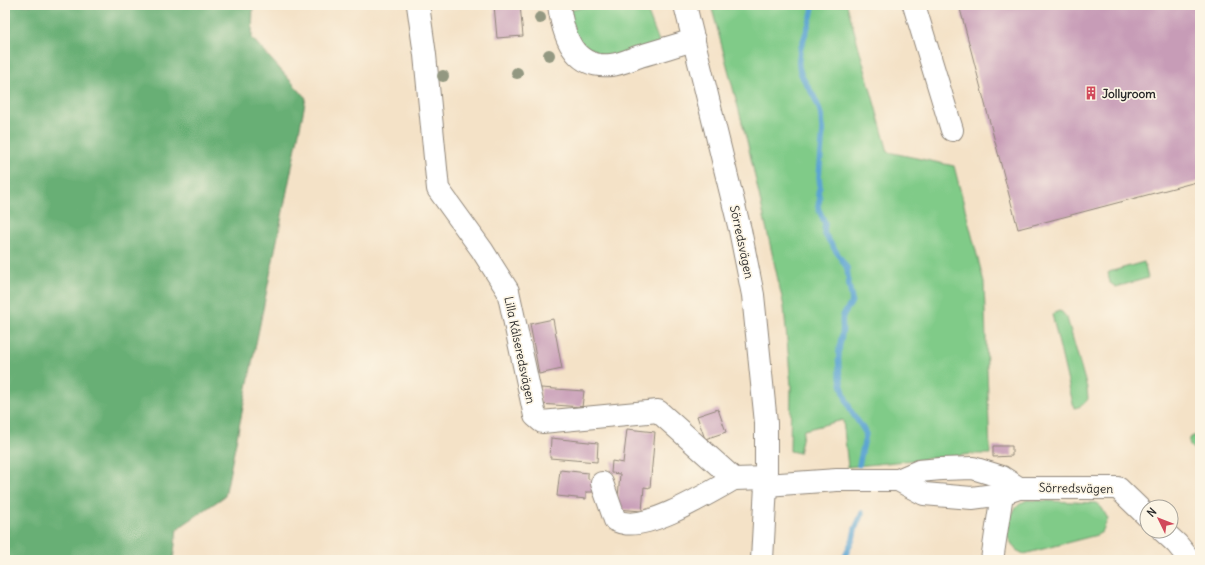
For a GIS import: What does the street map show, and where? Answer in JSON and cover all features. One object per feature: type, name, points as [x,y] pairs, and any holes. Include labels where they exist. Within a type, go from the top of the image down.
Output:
[{"type":"street","name":"Lilla Kålseredsvägen","points":[[418,5],[425,55],[438,189],[482,250],[508,291],[535,416],[542,422],[658,411],[734,479]]},
{"type":"street","points":[[559,5],[567,40],[580,57],[596,64],[612,65],[694,40]]},
{"type":"street","name":"Sörredsvägen","points":[[685,5],[740,230],[753,295],[766,423],[767,481],[762,560]]},
{"type":"street","points":[[914,5],[952,130]]},
{"type":"street","name":"Sörredsvägen","points":[[767,481],[898,480],[919,471],[973,468],[1008,486]]},
{"type":"street","points":[[602,483],[615,520],[624,524],[639,523],[670,514],[734,479],[767,481]]},
{"type":"street","name":"Sörredsvägen","points":[[898,480],[924,494],[972,498],[1008,486],[1118,488],[1139,508]]},
{"type":"street","points":[[992,560],[1008,486]]},
{"type":"street","points":[[1172,539],[1190,560]]},
{"type":"green space","points":[[5,5],[253,5],[252,38],[306,98],[225,496],[177,529],[173,560],[5,560]]},
{"type":"green space","points":[[590,5],[645,5],[660,44],[617,60],[576,47],[569,11]]},
{"type":"green space","points":[[711,5],[847,5],[888,152],[954,166],[984,282],[990,454],[972,454],[848,467],[843,420],[804,430],[799,453],[790,451],[791,385],[784,307],[748,145]]},
{"type":"green space","points":[[1144,262],[1148,278],[1116,287],[1110,283],[1109,272]]},
{"type":"green space","points":[[1059,311],[1062,312],[1067,318],[1087,388],[1088,399],[1079,407],[1074,408],[1052,314]]},
{"type":"green space","points":[[1200,435],[1200,450],[1196,451],[1189,443],[1191,437]]},
{"type":"green space","points":[[1027,500],[1096,503],[1102,508],[1108,519],[1102,532],[1097,535],[1024,554],[1016,550],[1006,535],[1014,510]]},
{"type":"building","points":[[494,5],[520,5],[523,36],[497,38]]},
{"type":"building","name":"Jollyroom","points":[[959,5],[1200,5],[1200,181],[1018,229]]},
{"type":"building","points":[[553,319],[562,369],[539,374],[530,324]]},
{"type":"building","points":[[541,388],[584,391],[582,407],[540,404]]},
{"type":"building","points":[[718,409],[726,432],[705,439],[697,416]]},
{"type":"building","points":[[627,429],[655,432],[650,488],[644,487],[642,511],[617,509],[620,474],[611,473],[612,461],[623,463]]},
{"type":"building","points":[[551,438],[598,443],[597,462],[550,458]]},
{"type":"building","points":[[993,446],[1012,446],[1012,456],[993,457]]},
{"type":"building","points":[[560,470],[588,473],[588,479],[595,480],[593,492],[586,492],[586,499],[557,496]]},
{"type":"waterway","points":[[813,5],[810,22],[799,55],[799,63],[801,75],[814,97],[821,115],[823,130],[819,177],[820,186],[818,192],[820,198],[818,206],[825,223],[824,233],[847,268],[852,300],[842,318],[843,332],[839,353],[839,373],[847,402],[866,434],[859,465]]},
{"type":"waterway","points":[[843,560],[853,539],[855,529],[862,513]]},
{"type":"place","name":"Jollyroom","points":[[1091,93]]}]
